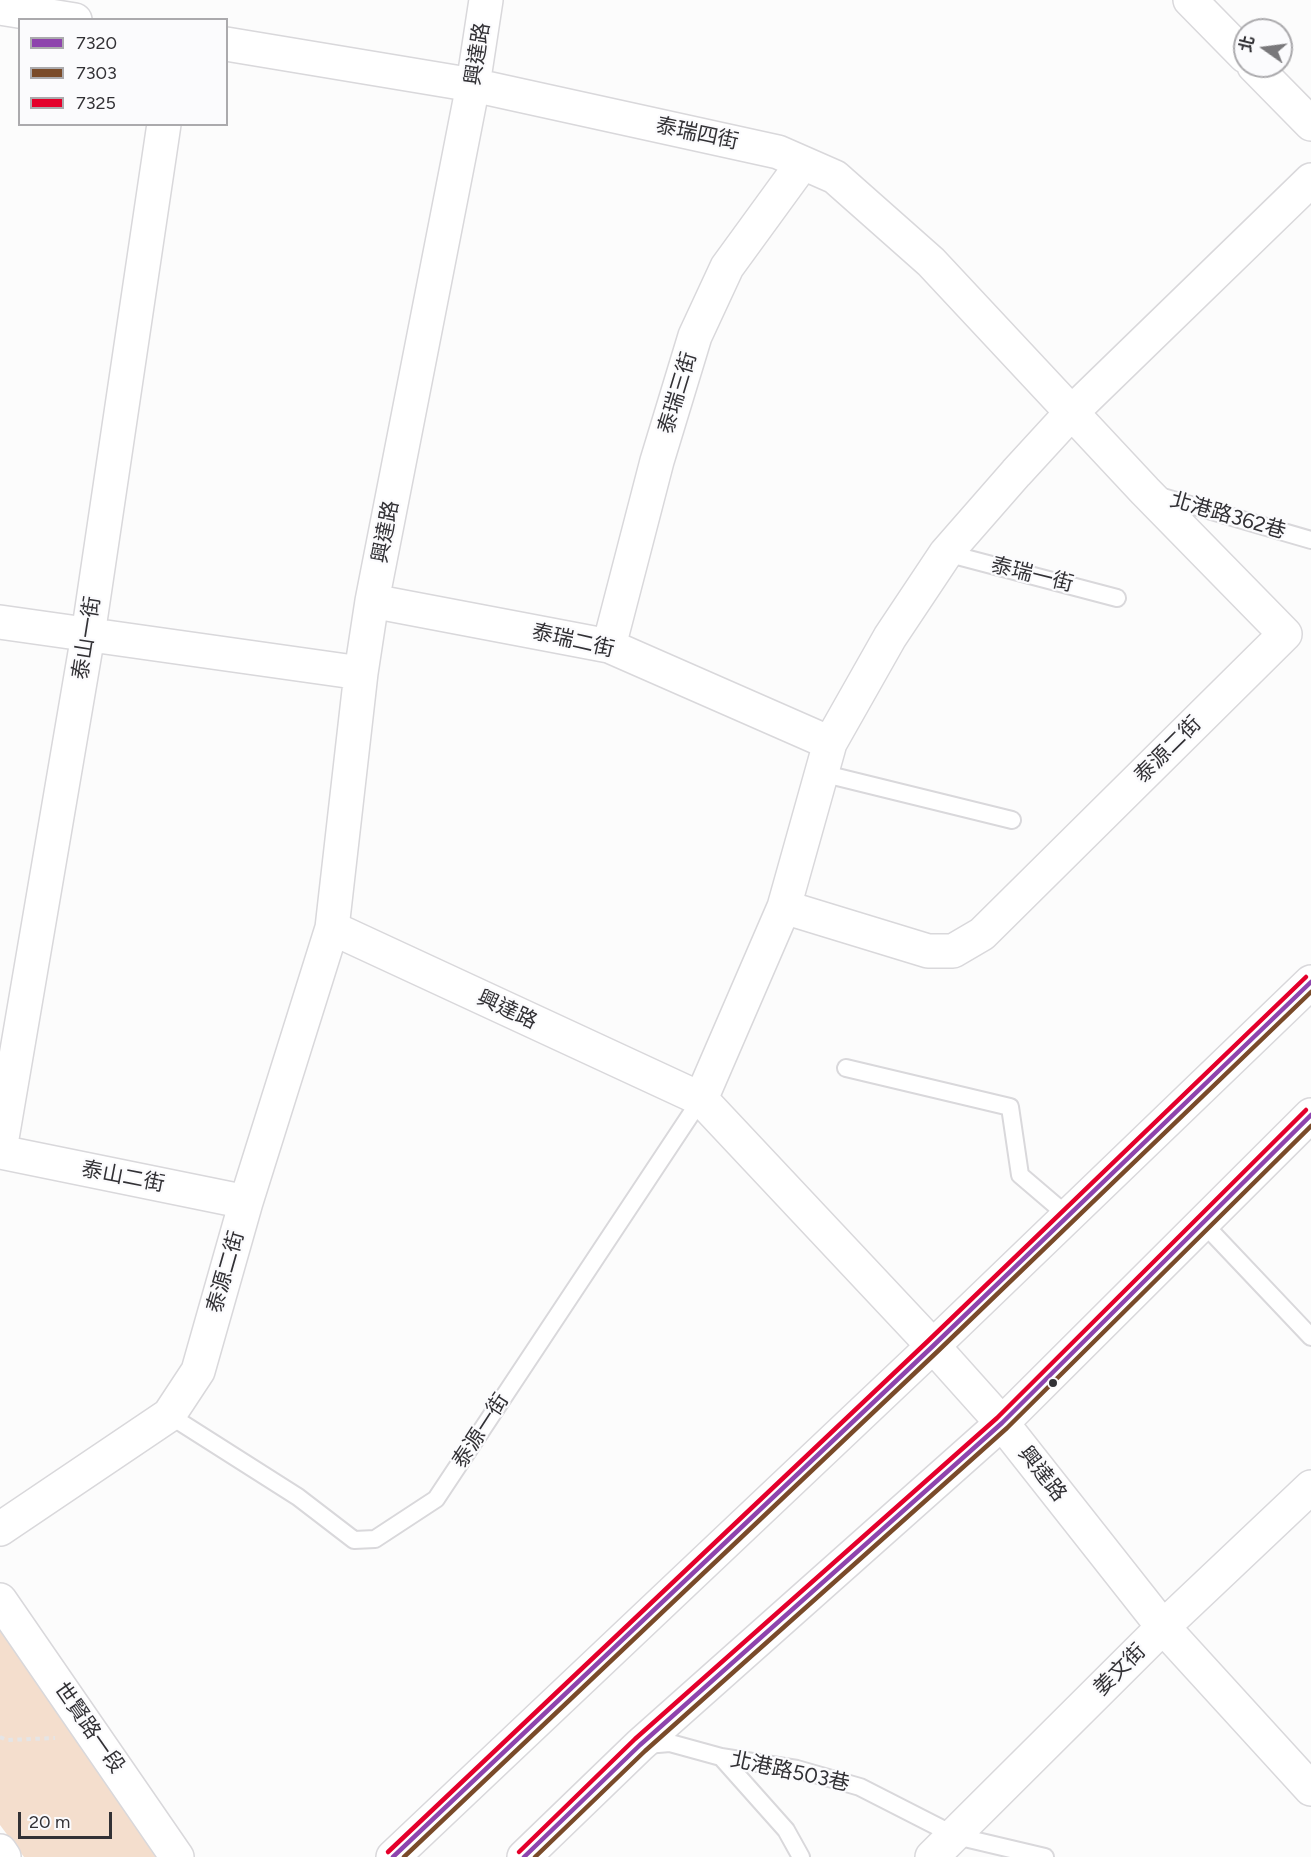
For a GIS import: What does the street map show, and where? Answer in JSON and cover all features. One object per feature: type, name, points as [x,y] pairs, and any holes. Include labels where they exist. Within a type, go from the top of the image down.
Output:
[{"type":"street","name":"興達路","points":[[486,0],[473,85],[372,601],[361,672],[332,928],[701,1099],[933,1346],[1002,1423],[1163,1627],[1311,1789]]},
{"type":"street","points":[[1190,0],[1233,44]]},
{"type":"street","points":[[0,8],[62,18]]},
{"type":"street","name":"泰瑞四街","points":[[228,44],[473,85],[777,152],[835,177],[931,261],[1072,412]]},
{"type":"street","points":[[1266,78],[1311,124]]},
{"type":"street","name":"泰山一街","points":[[0,1151],[88,635],[164,126]]},
{"type":"street","name":"泰瑞三街","points":[[609,646],[657,461],[695,336],[727,267],[802,164]]},
{"type":"street","points":[[701,1099],[784,907],[825,758],[890,637],[946,553],[1072,412],[1311,180]]},
{"type":"street","name":"泰源二街","points":[[784,907],[928,951],[953,951],[982,934],[1285,634],[1145,491],[1072,412]]},
{"type":"street","name":"泰瑞二街","points":[[372,601],[609,646],[825,758]]},
{"type":"street","points":[[0,622],[361,672]]},
{"type":"street","name":"泰源二街","points":[[0,1529],[169,1415],[198,1371],[246,1202],[332,928]]},
{"type":"street","points":[[393,1857],[933,1346],[1311,982]]},
{"type":"street","points":[[524,1857],[640,1745],[1002,1423],[1311,1115]]},
{"type":"street","name":"泰山二街","points":[[0,1151],[246,1202]]},
{"type":"street","name":"姜文街","points":[[944,1846],[1163,1627],[1311,1487]]},
{"type":"street","name":"世賢路一段","points":[[0,1600],[177,1857]]},
{"type":"street","points":[[0,1851],[4,1857]]},
{"type":"lane","name":"北港路362巷","points":[[1145,491],[1311,540]]},
{"type":"lane","name":"泰瑞一街","points":[[946,553],[1117,598]]},
{"type":"lane","points":[[825,758],[1012,820]]},
{"type":"lane","points":[[846,1068],[1010,1107],[1020,1175],[1068,1216]]},
{"type":"lane","name":"泰源一街","points":[[169,1415],[298,1497],[354,1540],[375,1539],[436,1499],[701,1099]]},
{"type":"lane","points":[[1202,1222],[1311,1337]]},
{"type":"lane","name":"北港路503巷","points":[[640,1745],[670,1743],[721,1757],[797,1769],[860,1786],[944,1846],[1045,1857]]},
{"type":"lane","name":"北港路503巷","points":[[721,1757],[786,1830],[801,1857]]},
{"type":"shaded area","points":[[0,1627],[166,1857],[24,1857],[0,1825]]},
{"type":"transit line","name":"7325","points":[[388,1852],[928,1341],[1306,977]]},
{"type":"transit line","name":"7320","points":[[393,1857],[933,1346],[1311,982]]},
{"type":"transit line","name":"7303","points":[[404,1857],[938,1351],[1311,992]]},
{"type":"transit line","name":"7325","points":[[519,1852],[635,1739],[997,1418],[1306,1110]]},
{"type":"transit line","name":"7320","points":[[524,1857],[640,1745],[1002,1423],[1311,1115]]},
{"type":"transit line","name":"7303","points":[[535,1857],[645,1751],[1007,1428],[1311,1126]]}]
